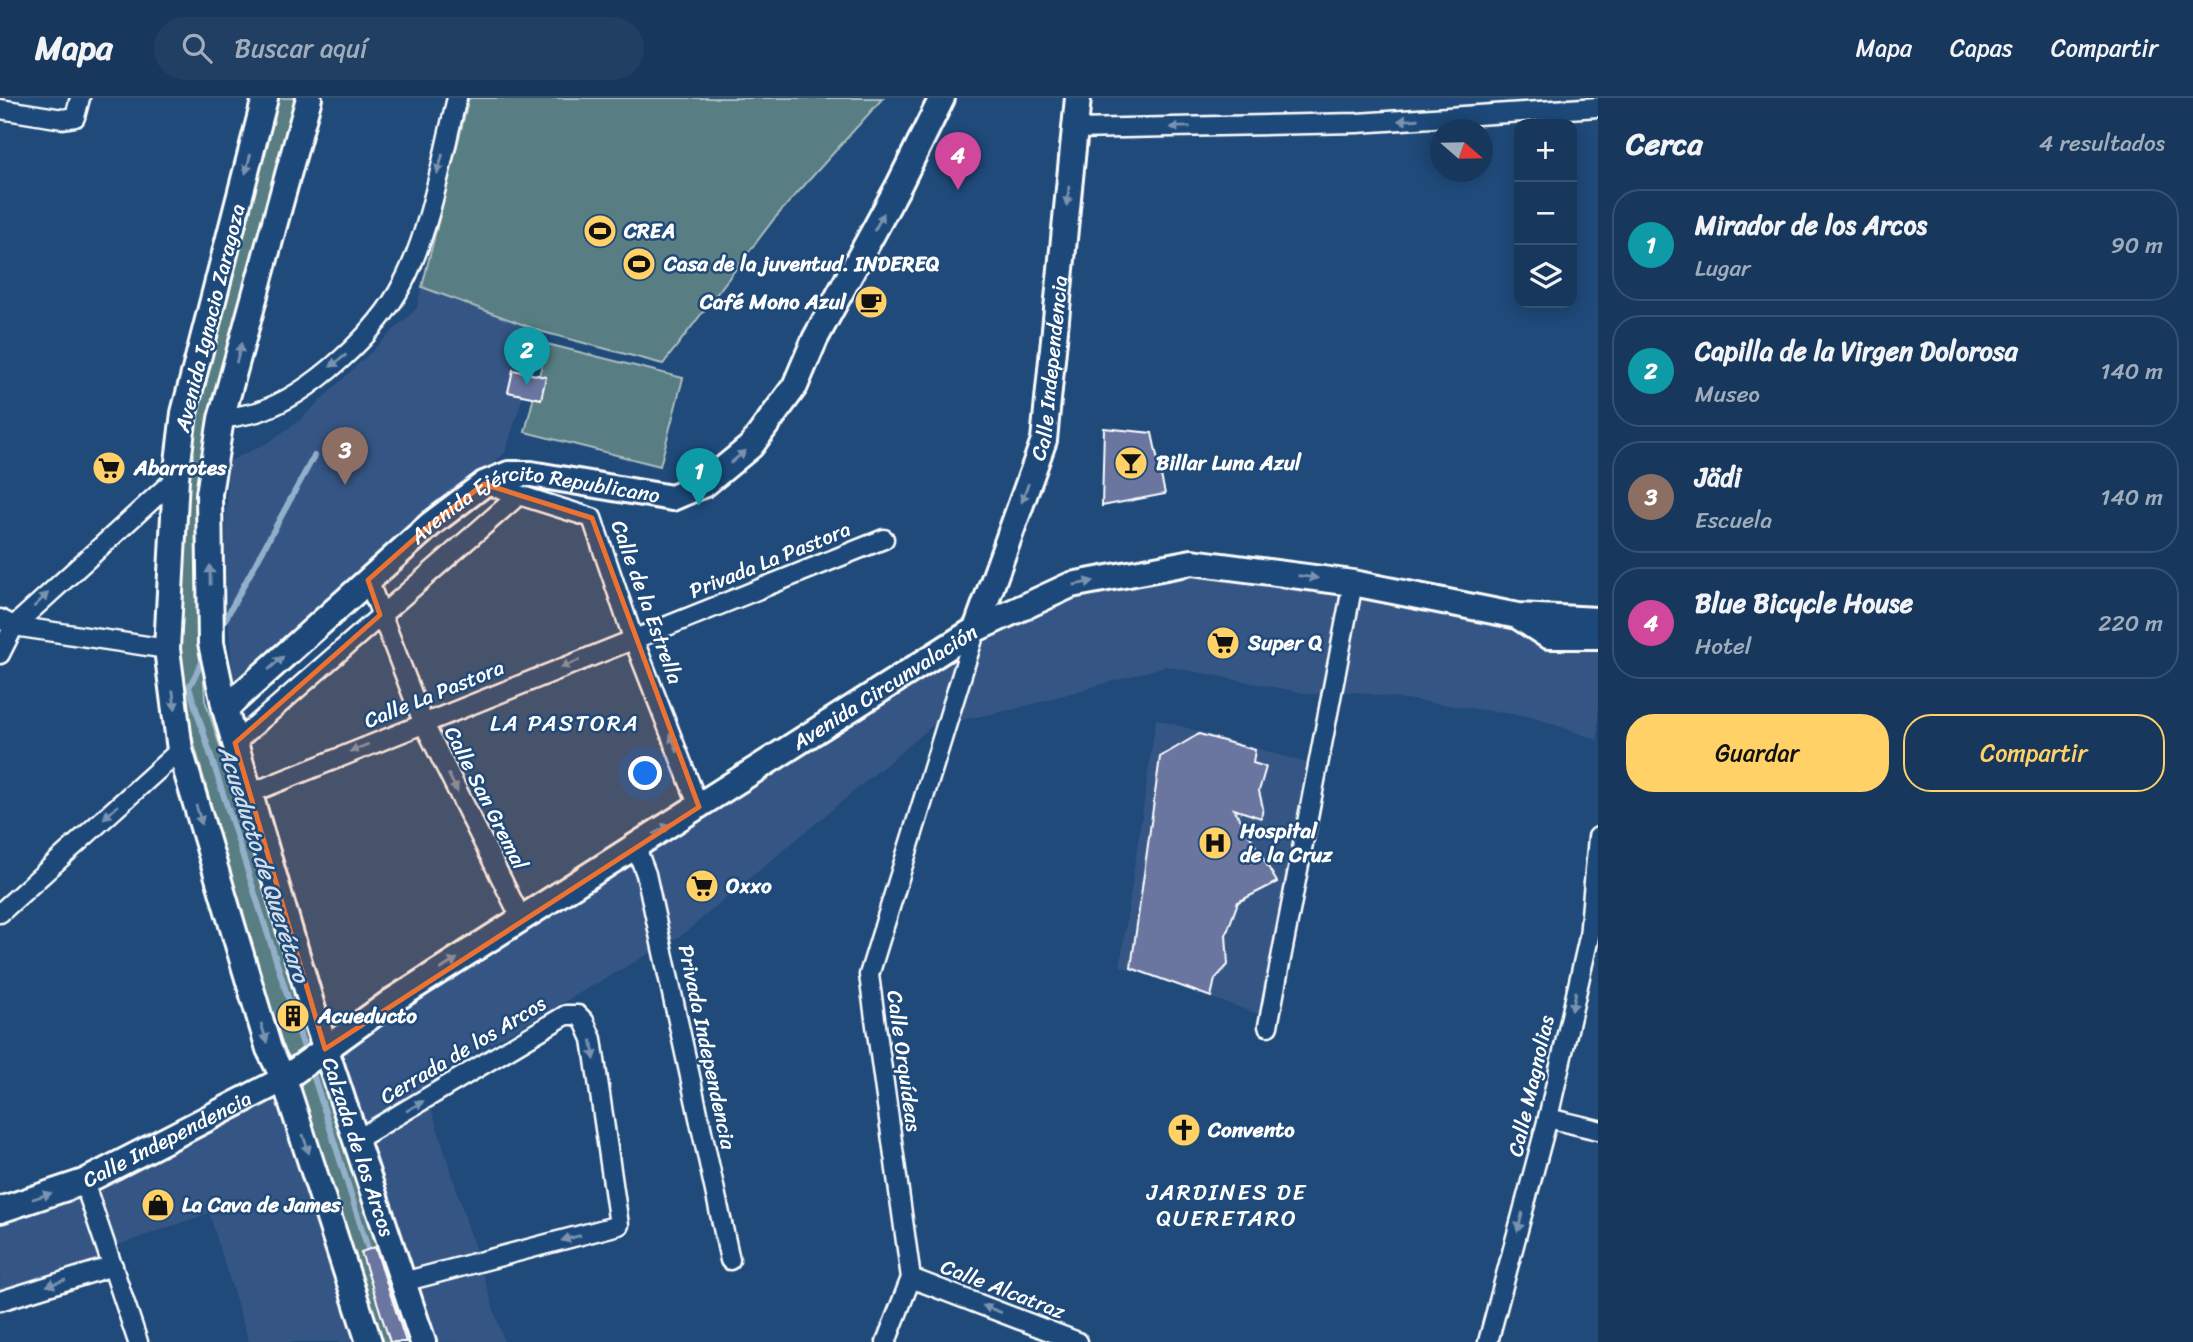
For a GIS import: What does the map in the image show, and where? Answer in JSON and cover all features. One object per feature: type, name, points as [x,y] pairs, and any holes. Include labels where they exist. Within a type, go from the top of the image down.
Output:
[{"type":"street","points":[[0,109],[63,119],[75,117],[80,98]]},
{"type":"street","name":"Avenida Ignacio Zaragoza","points":[[180,750],[167,649],[176,478],[184,413],[265,98]]},
{"type":"street","name":"Avenida Ignacio Zaragoza","points":[[225,709],[211,643],[209,494],[221,419],[309,98]]},
{"type":"street","points":[[221,419],[259,411],[298,390],[346,356],[390,306],[404,282],[420,240],[457,98]]},
{"type":"street","name":"Avenida Ejército Republicano","points":[[225,709],[431,524],[484,484],[509,474],[531,474],[672,498],[705,484],[751,446],[795,386],[815,339],[900,185],[942,98]]},
{"type":"street","name":"Calle Independencia","points":[[976,629],[1044,440],[1078,98]]},
{"type":"street","points":[[1075,129],[1357,124],[1598,107]]},
{"type":"street","points":[[0,654],[7,622],[176,478]]},
{"type":"street","name":"Calle de la Estrella","points":[[484,484],[592,518],[634,638],[699,807]]},
{"type":"street","points":[[235,743],[519,495]]},
{"type":"street","name":"Privada La Pastora","points":[[634,638],[884,539]]},
{"type":"street","name":"Avenida Circunvalación","points":[[322,1040],[392,1001],[976,629],[1071,585],[1192,562],[1353,583],[1518,616],[1598,620]]},
{"type":"street","name":"Calle San Gremal","points":[[368,580],[423,722],[521,918]]},
{"type":"street","points":[[1268,1026],[1353,583]]},
{"type":"street","name":"Avenida Circunvalación","points":[[1518,616],[1548,636],[1598,636]]},
{"type":"street","points":[[7,622],[167,649]]},
{"type":"street","name":"Calle Orquídeas","points":[[886,1342],[911,1278],[869,975],[976,629]]},
{"type":"street","name":"Calle La Pastora","points":[[251,793],[634,638]]},
{"type":"street","name":"Calzada de los Arcos","points":[[225,709],[322,1040],[423,1342]]},
{"type":"street","points":[[0,913],[180,750],[266,1038],[284,1079],[369,1342]]},
{"type":"street","name":"Calle Magnolias","points":[[1488,1342],[1548,1118],[1588,937],[1598,837]]},
{"type":"street","name":"Privada Independencia","points":[[635,845],[646,874],[730,1260]]},
{"type":"street","name":"Cerrada de los Arcos","points":[[356,1140],[566,1014],[578,1015],[584,1021],[592,1039],[619,1225],[403,1282]]},
{"type":"street","name":"Calle Independencia","points":[[0,1209],[84,1182],[284,1079],[322,1040]]},
{"type":"street","points":[[1548,1118],[1598,1130]]},
{"type":"street","points":[[84,1182],[138,1342]]},
{"type":"street","points":[[0,1301],[113,1266]]},
{"type":"street","name":"Calle Alcatraz","points":[[911,1278],[1078,1342]]},
{"type":"highlighted area","points":[[484,484],[592,518],[699,807],[325,1049],[235,743],[380,615],[368,580],[431,524]]},
{"type":"shaded area","points":[[422,287],[543,332],[505,453],[426,519],[234,696],[225,572],[228,462],[269,442],[300,420],[417,308]]},
{"type":"shaded area","points":[[1192,562],[1598,636],[1598,740],[1533,717],[1356,692],[1310,694],[1166,666],[1015,709],[932,726],[682,935],[423,1082],[504,1342],[423,1342],[325,1049],[1020,606]]},
{"type":"shaded area","name":"Hospital de la Cruz","points":[[1156,719],[1306,763],[1264,1011],[1261,1015],[1120,966]]},
{"type":"shaded area","points":[[284,1079],[369,1342],[249,1342],[209,1213],[107,1249],[113,1266],[0,1301],[0,1210]]},
{"type":"green space","points":[[271,98],[303,98],[252,278],[201,637],[205,700],[415,1342],[379,1342],[257,972],[189,725],[180,644],[181,574],[192,400]]},
{"type":"green space","name":"CREA","points":[[469,98],[883,98],[774,219],[663,364],[543,332],[422,287]]},
{"type":"green space","points":[[547,344],[683,378],[660,466],[525,432]]},
{"type":"building","points":[[513,370],[546,377],[541,399],[508,392]]},
{"type":"building","name":"Billar Luna Azul","points":[[1104,428],[1152,433],[1165,494],[1102,506]]},
{"type":"building","name":"Hospital de la Cruz","points":[[1199,734],[1255,750],[1253,763],[1266,767],[1259,791],[1263,808],[1261,818],[1234,809],[1277,882],[1238,902],[1226,935],[1228,965],[1215,979],[1211,997],[1131,968],[1160,757]]},
{"type":"building","points":[[375,1247],[406,1342],[390,1342],[361,1252]]},
{"type":"waterway","name":"Acueducto de Querétaro","points":[[220,629],[314,456]]},
{"type":"waterway","name":"Acueducto de Querétaro","points":[[205,657],[189,687],[306,1054]]},
{"type":"waterway","name":"Acueducto de Querétaro","points":[[311,1068],[370,1255]]},
{"type":"place","name":"Blue Bicycle House","points":[[958,190]]},
{"type":"place","name":"CREA","points":[[600,231]]},
{"type":"place","name":"Casa de la juventud. INDEREQ","points":[[639,264]]},
{"type":"place","name":"Café Mono Azul","points":[[871,302]]},
{"type":"place","name":"Capilla de la Virgen Dolorosa","points":[[527,385]]},
{"type":"place","name":"Billar Luna Azul","points":[[1131,463]]},
{"type":"place","name":"Abarrotes","points":[[109,468]]},
{"type":"place","name":"Jädi","points":[[345,485]]},
{"type":"place","name":"Mirador de los Arcos","points":[[699,506]]},
{"type":"place","name":"Super Q","points":[[1223,643]]},
{"type":"place","name":"Hospital de la Cruz","points":[[1215,843]]},
{"type":"place","name":"Oxxo","points":[[702,886]]},
{"type":"place","name":"Acueducto","points":[[293,1016]]},
{"type":"place","name":"Convento","points":[[1184,1130]]},
{"type":"place","name":"La Cava de James","points":[[158,1205]]},
{"type":"district","name":"LA PASTORA","points":[[565,723]]},
{"type":"district","name":"JARDINES DE QUERETARO","points":[[1227,1205]]}]
